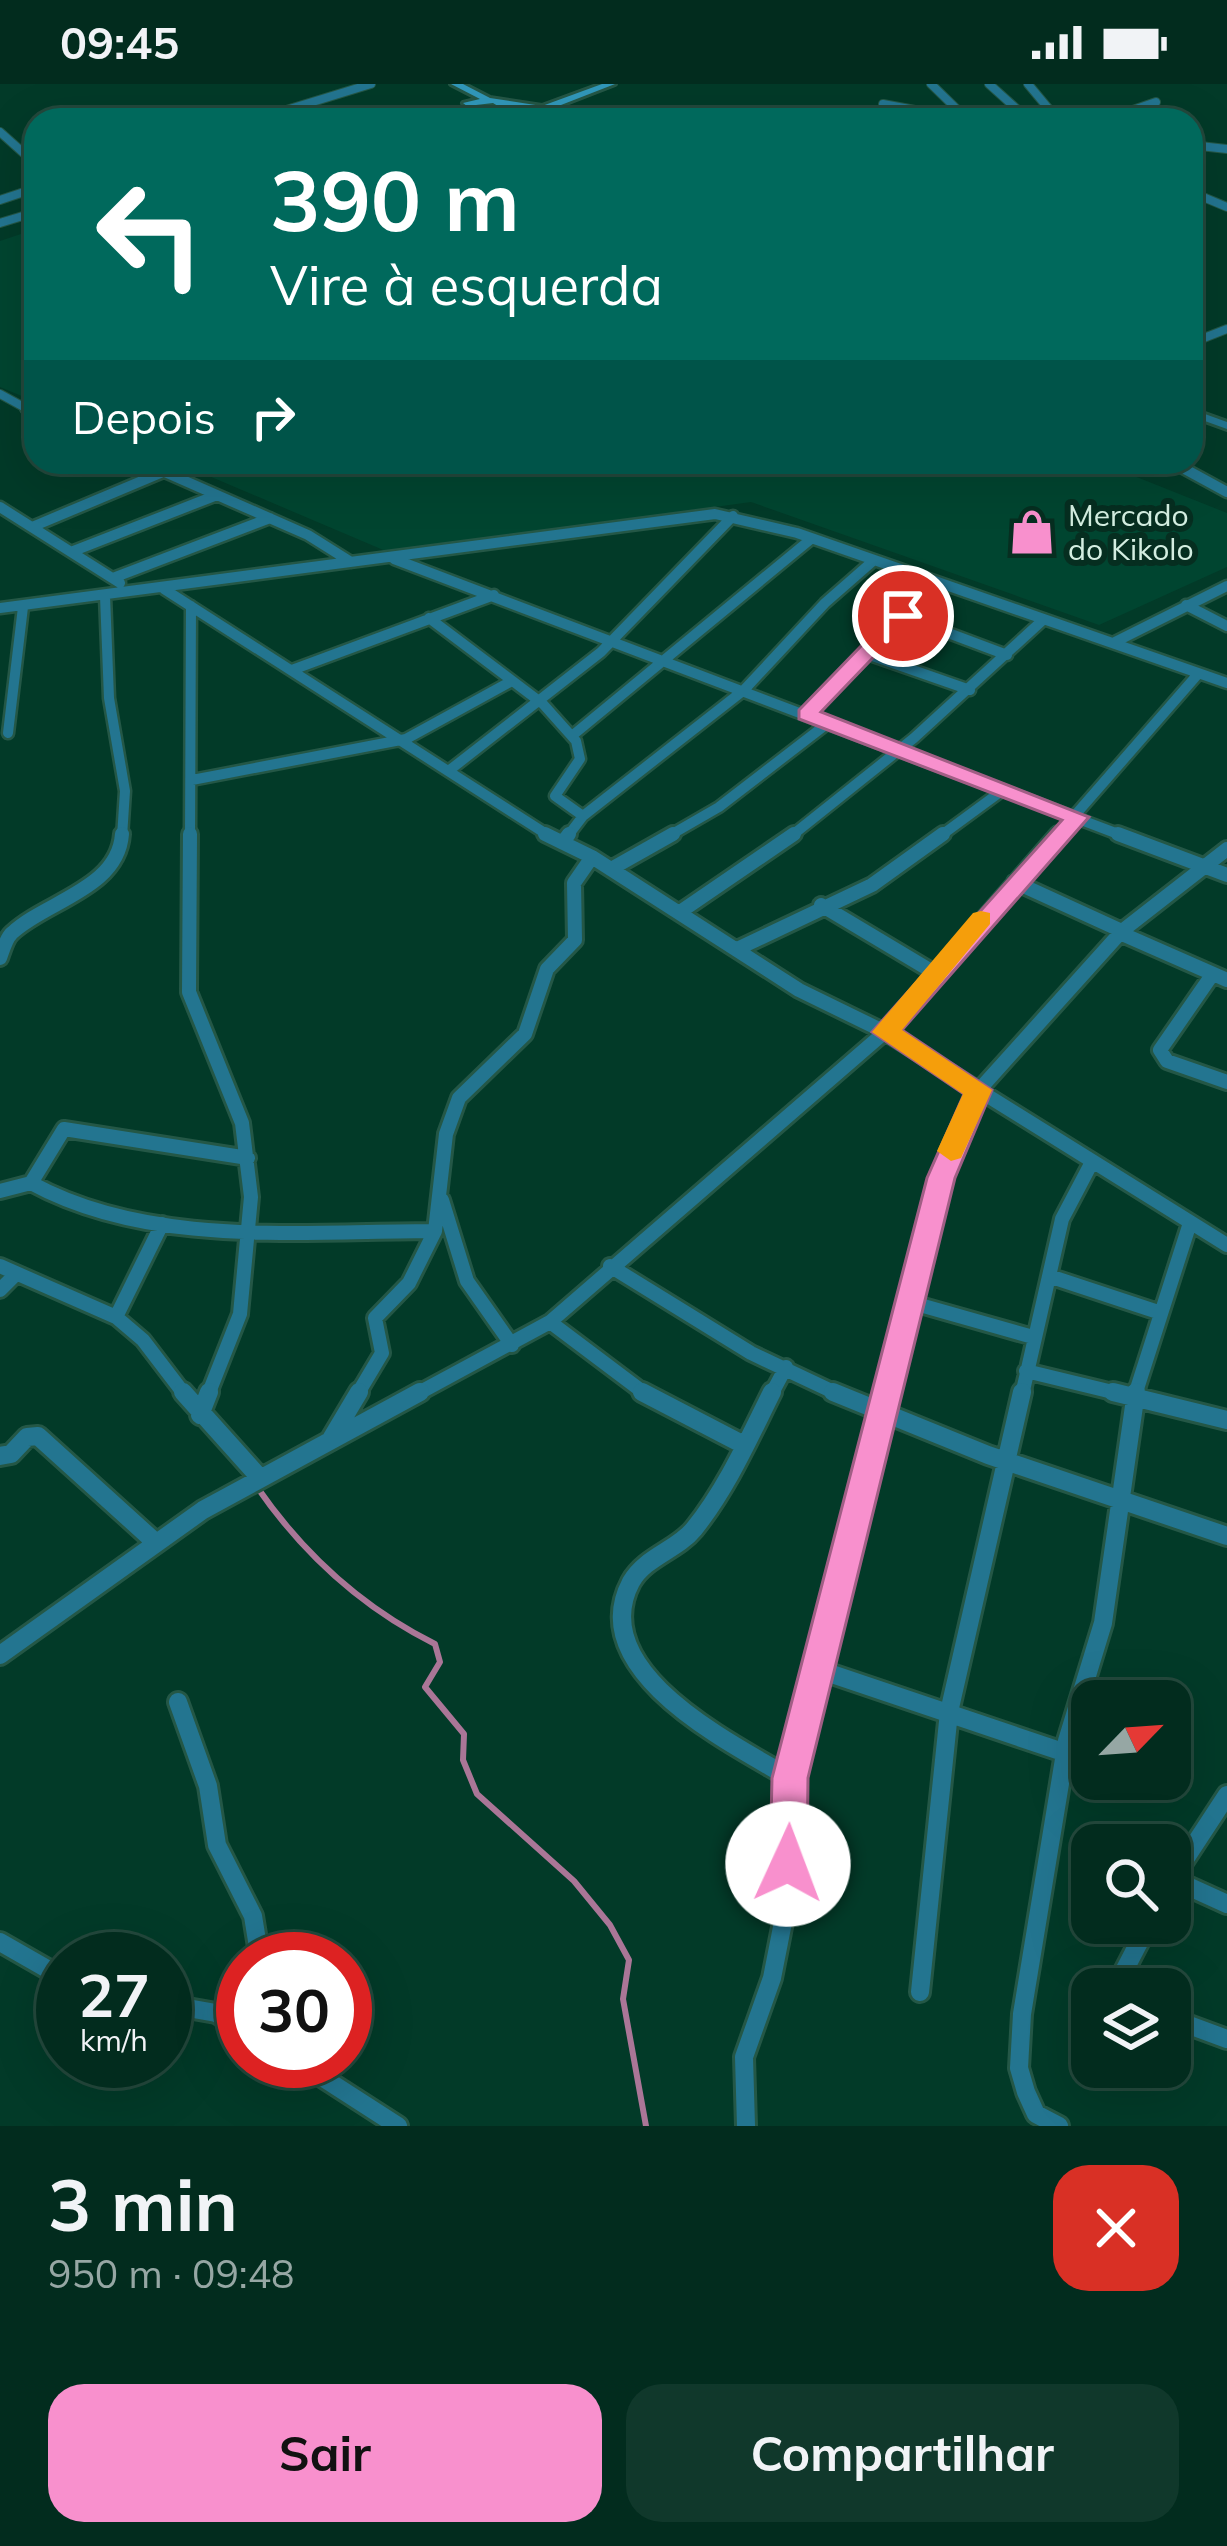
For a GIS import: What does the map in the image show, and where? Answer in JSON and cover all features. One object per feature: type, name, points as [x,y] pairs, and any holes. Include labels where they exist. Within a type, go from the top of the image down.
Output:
[{"type":"main road","points":[[442,84],[472,108]]},
{"type":"main road","points":[[457,84],[508,108]]},
{"type":"main road","points":[[550,108],[610,84]]},
{"type":"main road","points":[[467,105],[492,99],[523,108]]},
{"type":"street","points":[[293,108],[371,84]]},
{"type":"street","points":[[931,84],[956,108]]},
{"type":"street","points":[[988,84],[1015,108]]},
{"type":"street","points":[[1028,84],[1048,108]]},
{"type":"street","points":[[1139,108],[1156,102]]},
{"type":"street","points":[[883,104],[904,108]]},
{"type":"street","points":[[0,132],[24,153]]},
{"type":"street","points":[[32,527],[158,474]]},
{"type":"street","points":[[168,474],[270,518],[351,562]]},
{"type":"street","points":[[1194,474],[1227,492]]},
{"type":"street","points":[[71,552],[217,495]]},
{"type":"street","points":[[0,506],[135,592]]},
{"type":"street","points":[[0,608],[696,513],[733,516],[812,539],[1227,683]]},
{"type":"street","points":[[452,769],[616,640],[662,597],[733,516]]},
{"type":"street","points":[[113,578],[270,518]]},
{"type":"street","points":[[573,735],[812,539]]},
{"type":"street","points":[[389,557],[1227,875]]},
{"type":"street","points":[[563,842],[583,816],[744,690],[825,603],[873,561]]},
{"type":"street","points":[[807,715],[864,653],[939,584]]},
{"type":"street","points":[[164,589],[406,739],[524,823],[592,857],[799,990],[885,1032],[1227,1245]]},
{"type":"street","points":[[1115,642],[1224,591]]},
{"type":"street","points":[[292,670],[494,595]]},
{"type":"street","points":[[0,958],[10,934],[66,902],[111,864],[121,848],[125,791],[109,698],[105,596]]},
{"type":"street","points":[[1186,605],[1227,626]]},
{"type":"street","points":[[191,606],[189,992],[242,1123],[250,1231],[241,1314],[200,1415]]},
{"type":"street","points":[[8,734],[23,607]]},
{"type":"street","points":[[903,616],[1007,655]]},
{"type":"street","points":[[428,618],[510,682],[544,700],[573,735],[579,766],[556,787],[555,796],[583,816]]},
{"type":"street","points":[[680,912],[753,866],[903,752],[1044,620]]},
{"type":"street","points":[[864,653],[970,689]]},
{"type":"street","points":[[0,1655],[154,1541],[260,1478],[550,1322],[885,1032],[1198,674]]},
{"type":"street","points":[[192,780],[406,739],[510,682]]},
{"type":"street","points":[[611,869],[719,807],[828,723]]},
{"type":"street","points":[[737,949],[882,879],[1004,790]]},
{"type":"street","points":[[746,2126],[742,2053],[778,1953],[791,1832],[790,1778],[886,1413],[941,1178],[979,1090],[1121,932],[1227,849]]},
{"type":"street","points":[[331,1440],[382,1353],[375,1318],[410,1283],[434,1231],[442,1199],[446,1134],[459,1097],[531,1024],[547,969],[575,940],[574,883],[592,857]]},
{"type":"street","points":[[1015,882],[1220,978],[1160,1050],[1167,1061],[1227,1082]]},
{"type":"street","points":[[821,905],[933,972]]},
{"type":"street","points":[[31,1183],[57,1133],[64,1129],[248,1158]]},
{"type":"street","points":[[920,1992],[949,1712],[1062,1219],[1092,1162]]},
{"type":"street","points":[[0,1190],[31,1183],[52,1195],[162,1224],[250,1231],[434,1231]]},
{"type":"street","points":[[442,1199],[467,1281],[512,1345]]},
{"type":"street","points":[[1059,2126],[1036,2114],[1019,2068],[1022,2014],[1066,1753],[1102,1622],[1135,1396],[1190,1223]]},
{"type":"street","points":[[116,1317],[162,1224]]},
{"type":"street","points":[[610,1266],[681,1315],[886,1413],[1004,1462],[1227,1536]]},
{"type":"street","points":[[0,1290],[8,1270],[116,1317],[143,1340],[200,1415],[260,1478]]},
{"type":"street","points":[[1052,1277],[1158,1312]]},
{"type":"street","points":[[913,1303],[1033,1337]]},
{"type":"street","points":[[550,1322],[638,1393],[683,1420],[742,1444]]},
{"type":"street","points":[[786,1367],[697,1526],[631,1582],[623,1605],[631,1661],[656,1690],[790,1778]]},
{"type":"street","points":[[1026,1371],[1227,1420]]},
{"type":"street","points":[[0,1456],[11,1454],[27,1437],[38,1436],[154,1541]]},
{"type":"street","points":[[820,1670],[1066,1753]]},
{"type":"street","points":[[178,1702],[208,1786],[217,1845],[254,1916],[256,1932]]},
{"type":"street","points":[[1191,1850],[1227,1795]]},
{"type":"street","points":[[1191,1889],[1227,1904]]},
{"type":"street","points":[[0,1942],[36,1963]]},
{"type":"street","points":[[1191,2026],[1227,2039]]},
{"type":"street","points":[[339,2088],[398,2126]]},
{"type":"shaded area","points":[[24,233],[24,397],[0,387],[0,241]]},
{"type":"shaded area","name":"Mercado do Kikolo","points":[[204,474],[1129,474],[1227,513],[1227,567],[1099,625],[751,502],[388,552]]},
{"type":"waterway","points":[[257,1487],[294,1535],[336,1577],[435,1644],[440,1662],[425,1687],[464,1734],[463,1760],[477,1794],[574,1881],[610,1925],[629,1960],[623,1999],[646,2126]]},
{"type":"slow traffic","points":[[951,1151],[979,1090],[885,1032],[981,919]]},
{"type":"place","name":"Mercado do Kikolo","points":[[1032,532]]},
{"type":"route","points":[[788,1864],[790,1778],[886,1413],[941,1178],[979,1090],[885,1032],[933,972],[1077,817],[807,715],[903,616]]}]
